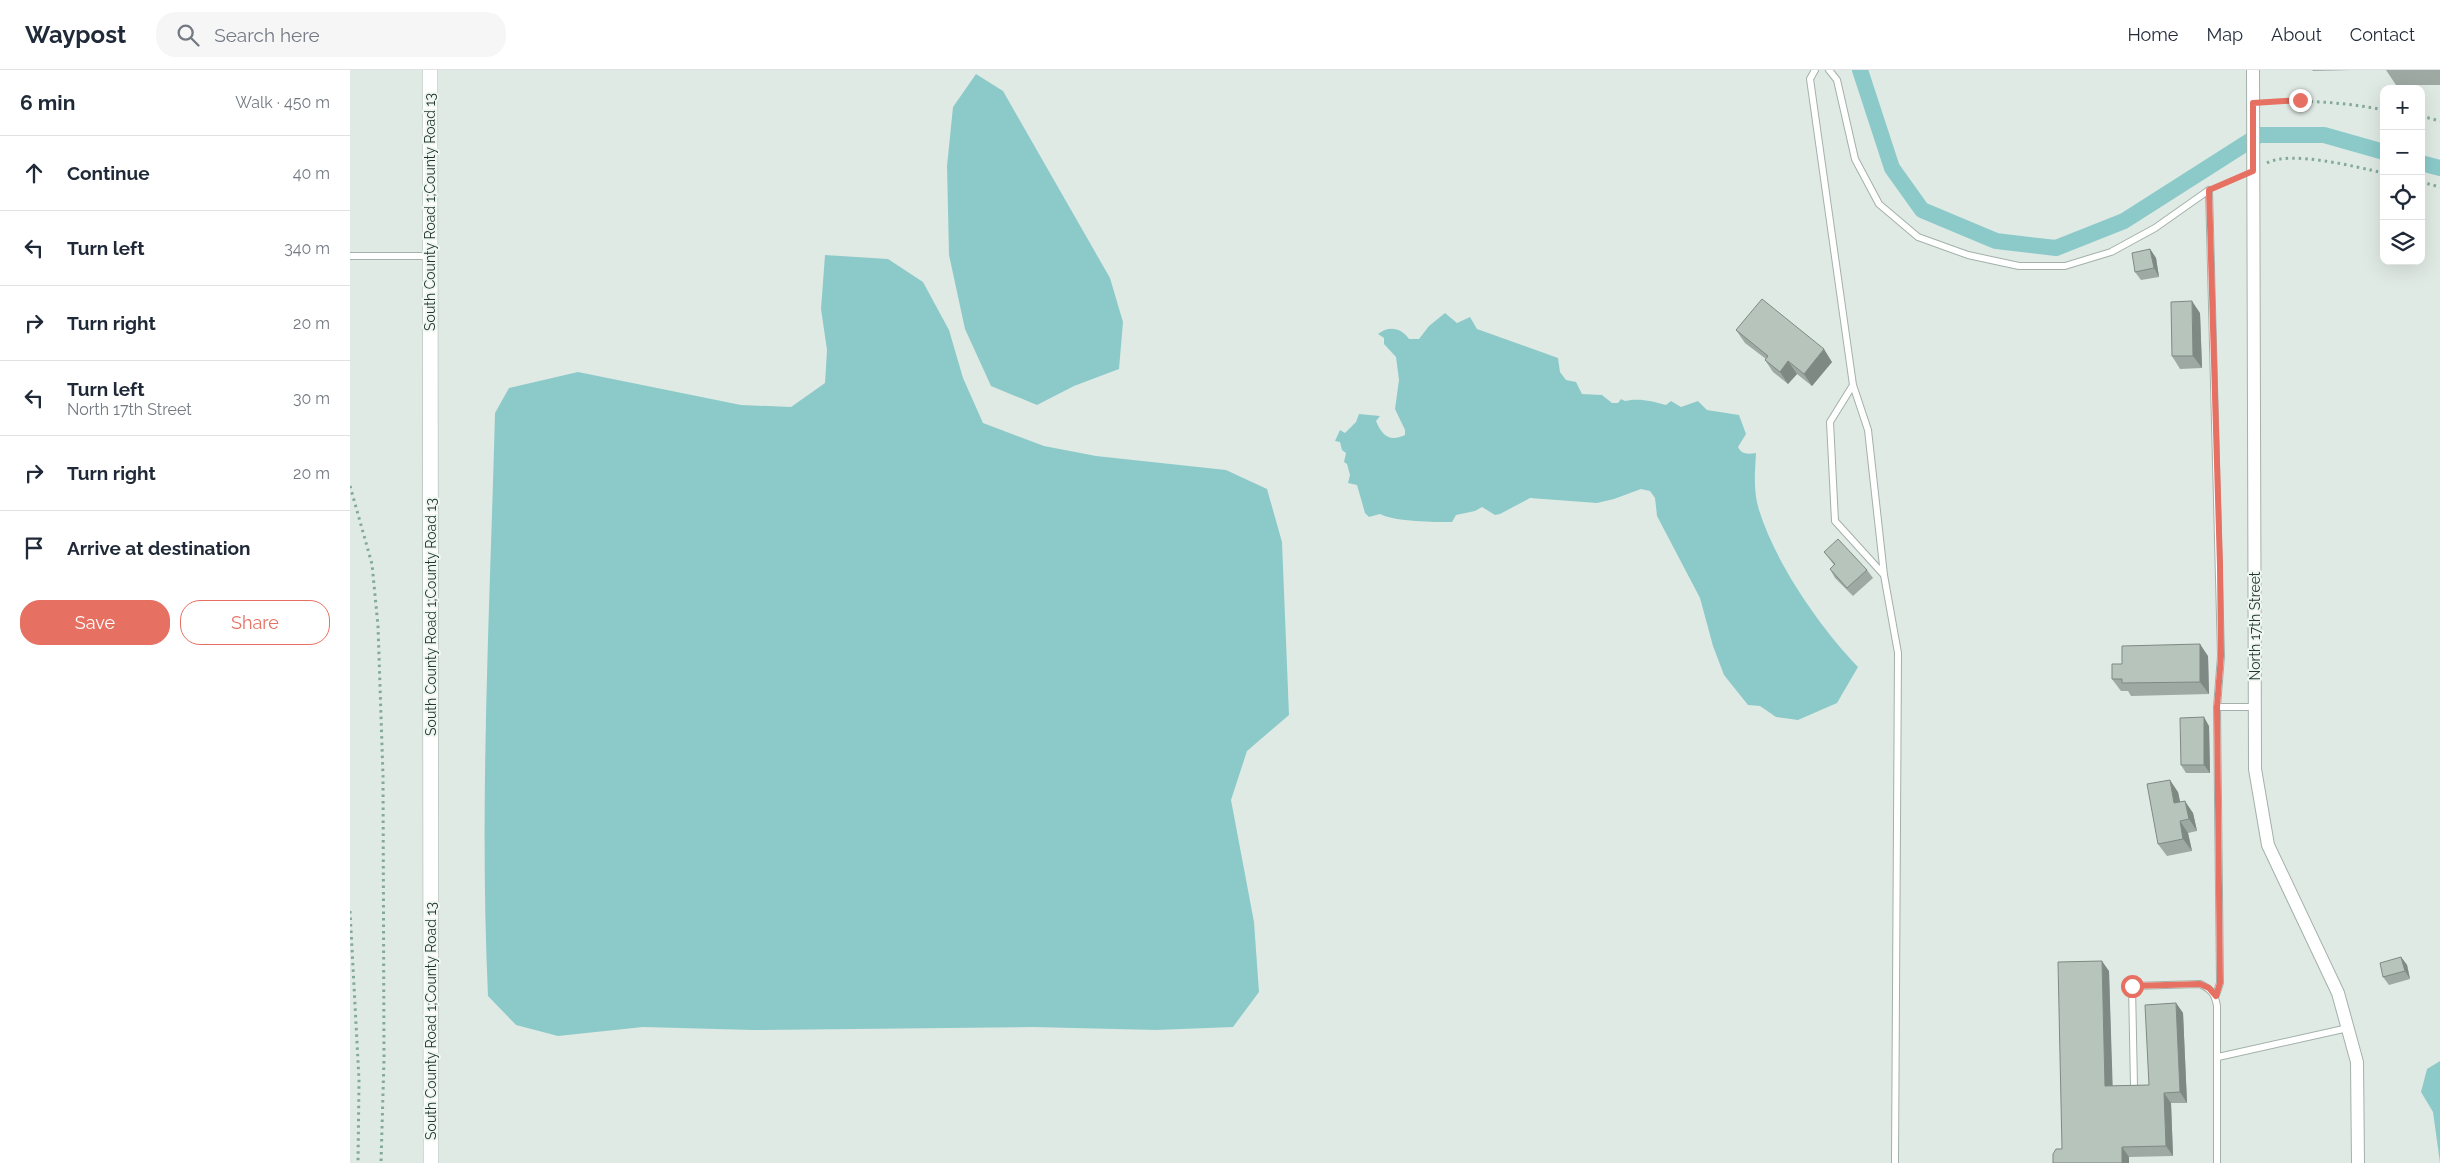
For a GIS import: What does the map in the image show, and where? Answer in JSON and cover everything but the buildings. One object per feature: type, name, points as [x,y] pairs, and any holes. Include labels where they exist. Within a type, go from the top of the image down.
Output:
[{"type":"street","name":"South County Road 1;County Road 13","points":[[430,70],[431,1163]]},
{"type":"street","name":"North 17th Street","points":[[2253,70],[2255,769],[2268,845],[2338,993],[2357,1062],[2358,1163]]},
{"type":"lane","points":[[1815,70],[1810,79],[1853,385],[1868,430],[1884,575],[1898,653],[1895,1163]]},
{"type":"lane","points":[[1829,70],[1837,80],[1855,159],[1879,204],[1918,236],[1968,255],[2019,266],[2065,266],[2111,252],[2155,228],[2209,190]]},
{"type":"lane","points":[[2209,190],[2221,656],[2217,707],[2220,983],[2216,996],[2218,1057],[2217,1163]]},
{"type":"lane","points":[[350,256],[430,256]]},
{"type":"lane","points":[[1853,385],[1830,422],[1835,521],[1884,575]]},
{"type":"lane","points":[[2217,707],[2255,707]]},
{"type":"lane","points":[[2134,1086],[2132,986],[2200,984],[2209,988],[2216,996]]},
{"type":"lane","points":[[2218,1057],[2348,1028]]},
{"type":"path","points":[[2253,103],[2300,100],[2354,104],[2380,109]]},
{"type":"path","points":[[2425,117],[2440,121]]},
{"type":"path","points":[[2209,190],[2253,171],[2275,159],[2332,161],[2380,171]]},
{"type":"path","points":[[2425,183],[2440,187]]},
{"type":"path","points":[[350,486],[372,564],[378,626],[383,776],[384,1059],[381,1163]]},
{"type":"path","points":[[350,911],[359,1080],[358,1163]]},
{"type":"water","points":[[976,74],[1003,91],[1110,278],[1123,322],[1119,369],[1074,386],[1037,405],[991,386],[965,329],[949,255],[947,166],[953,107]]},
{"type":"water","points":[[825,255],[888,259],[923,282],[949,330],[963,378],[983,423],[1044,446],[1096,456],[1226,470],[1267,489],[1282,542],[1289,715],[1247,751],[1231,800],[1254,922],[1259,992],[1233,1027],[1156,1030],[1033,1027],[753,1030],[643,1027],[558,1036],[516,1025],[488,996],[485,777],[495,413],[509,388],[578,372],[741,405],[791,407],[825,383],[827,350],[821,309]]},
{"type":"water","points":[[1445,313],[1457,323],[1470,317],[1477,329],[1558,358],[1560,372],[1566,380],[1576,382],[1582,394],[1602,395],[1612,403],[1618,403],[1621,399],[1625,401],[1645,400],[1666,405],[1671,401],[1681,407],[1698,401],[1707,410],[1739,415],[1746,434],[1738,447],[1743,453],[1756,453],[1755,482],[1757,503],[1776,552],[1814,614],[1858,667],[1837,703],[1798,720],[1776,717],[1760,706],[1748,705],[1724,675],[1713,646],[1700,598],[1657,516],[1655,498],[1650,491],[1641,489],[1597,503],[1530,498],[1500,514],[1495,515],[1482,507],[1475,511],[1456,515],[1452,522],[1405,520],[1380,514],[1369,517],[1365,513],[1357,485],[1348,483],[1350,475],[1347,464],[1344,462],[1346,453],[1342,450],[1340,442],[1335,441],[1340,430],[1345,433],[1356,422],[1359,414],[1380,416],[1376,421],[1381,431],[1391,438],[1405,435],[1405,430],[1395,409],[1399,380],[1396,357],[1384,344],[1384,338],[1378,334],[1386,329],[1395,329],[1403,332],[1409,339],[1419,339],[1429,326]]},
{"type":"water","points":[[2440,1061],[2440,1163],[2433,1112],[2421,1092],[2427,1069]]},
{"type":"waterway","points":[[1860,70],[1892,168],[1922,210],[1996,241],[2056,248],[2124,221],[2259,135],[2324,135],[2380,151]]},
{"type":"waterway","points":[[2425,164],[2440,168]]},
{"type":"route","points":[[2132,986],[2200,984],[2209,988],[2216,996],[2220,983],[2217,707],[2221,656],[2220,566],[2209,190],[2253,171],[2253,103],[2300,100]]}]
